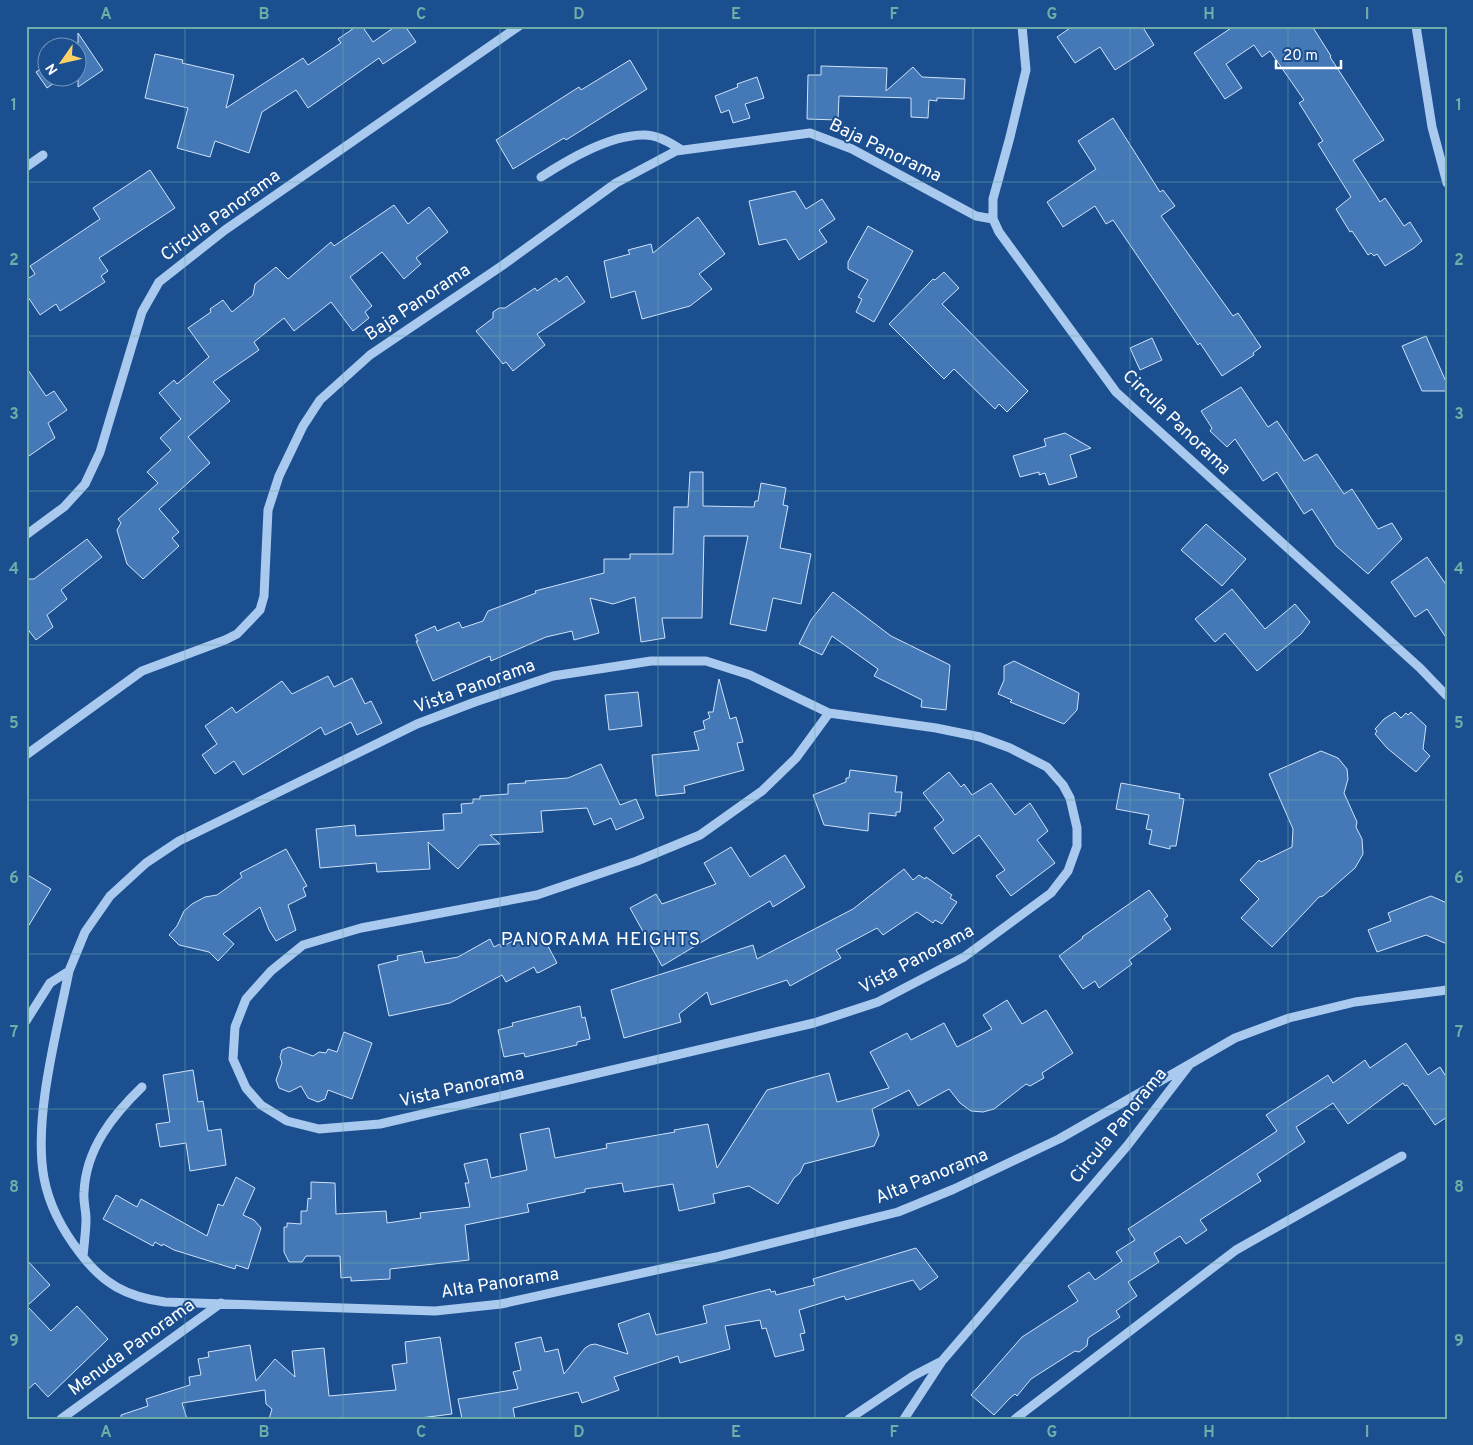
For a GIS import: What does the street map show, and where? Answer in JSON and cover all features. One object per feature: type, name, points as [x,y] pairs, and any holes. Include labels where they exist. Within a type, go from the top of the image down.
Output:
[{"type":"street","name":"Circula Panorama","points":[[26,535],[64,507],[85,484],[100,452],[142,312],[160,282],[225,230],[519,26]]},
{"type":"street","points":[[992,219],[992,199],[1026,70],[1022,26]]},
{"type":"street","points":[[1416,26],[1432,127],[1447,183]]},
{"type":"street","name":"Baja Panorama","points":[[26,754],[142,671],[225,640],[237,634],[251,622],[260,610],[264,596],[268,510],[279,476],[320,400],[343,377],[370,355],[503,265],[616,183],[676,151],[810,133],[860,154],[976,216],[992,219]]},
{"type":"street","points":[[541,177],[572,158],[604,144],[642,135],[663,139],[682,150]]},
{"type":"street","points":[[26,167],[43,155]]},
{"type":"street","name":"Circula Panorama","points":[[992,219],[1009,248],[1116,392],[1420,668],[1447,696]]},
{"type":"street","name":"Vista Panorama","points":[[69,972],[86,932],[97,913],[127,879],[162,852],[283,789],[417,724],[553,676],[652,661],[706,661],[750,675],[829,713],[936,728],[980,737],[1010,748],[1047,767],[1063,786],[1075,812],[1077,846],[1068,871],[1051,893],[964,957],[878,1002],[814,1023],[380,1124],[319,1129],[286,1121],[261,1105],[246,1088],[233,1059],[234,1027],[246,999],[271,971],[303,946],[360,928],[537,895],[637,861],[700,835],[762,791],[796,758],[829,713]]},
{"type":"street","points":[[26,1022],[50,983],[69,972]]},
{"type":"street","name":"Alta Panorama","points":[[69,972],[48,1074],[41,1147],[44,1179],[51,1202],[63,1227],[83,1257],[116,1288],[142,1299],[165,1302],[406,1311],[468,1309],[536,1297],[716,1257],[898,1212],[946,1193],[1059,1139],[1190,1064]]},
{"type":"street","name":"Circula Panorama","points":[[904,1419],[942,1361],[1126,1146],[1190,1064],[1235,1038],[1289,1018],[1355,1002],[1447,990]]},
{"type":"street","points":[[83,1257],[86,1219],[84,1192],[94,1149],[104,1130],[122,1106],[142,1087]]},
{"type":"street","points":[[1015,1419],[1236,1250],[1402,1156]]},
{"type":"street","name":"Menuda Panorama","points":[[61,1419],[222,1303]]},
{"type":"street","points":[[850,1419],[913,1376],[942,1361]]},
{"type":"building","points":[[357,26],[362,26],[373,42],[396,26],[405,26],[416,42],[383,64],[379,58],[308,108],[296,90],[262,112],[249,153],[215,141],[210,157],[177,148],[188,108],[145,98],[155,54],[183,60],[182,63],[234,75],[226,108],[303,58],[308,65],[341,43],[338,39]]},
{"type":"building","points":[[1073,26],[1142,26],[1154,45],[1115,70],[1100,47],[1075,63],[1057,37]]},
{"type":"building","points":[[1234,26],[1312,26],[1384,140],[1353,160],[1380,202],[1385,198],[1404,226],[1410,222],[1422,241],[1414,248],[1385,266],[1377,254],[1374,256],[1371,253],[1368,255],[1352,231],[1350,232],[1336,209],[1351,197],[1318,144],[1323,141],[1299,103],[1304,100],[1270,51],[1262,57],[1254,45],[1226,64],[1242,88],[1225,99],[1194,53]]},
{"type":"building","points":[[88,48],[103,70],[88,80]]},
{"type":"building","points":[[630,60],[647,89],[566,140],[564,138],[513,169],[496,140],[579,87],[581,90]]},
{"type":"building","points":[[821,66],[887,68],[886,91],[913,67],[922,77],[965,79],[964,99],[937,98],[937,101],[929,100],[928,118],[911,117],[911,98],[839,96],[838,120],[807,119],[808,75],[821,75]]},
{"type":"building","points":[[757,77],[764,98],[745,104],[750,118],[733,123],[729,110],[721,113],[715,96],[738,87],[737,84]]},
{"type":"building","points":[[1113,118],[1160,192],[1163,190],[1175,206],[1161,216],[1233,316],[1238,313],[1261,347],[1253,353],[1254,355],[1222,376],[1200,343],[1198,345],[1113,220],[1106,224],[1095,206],[1063,227],[1047,202],[1096,169],[1078,141]]},
{"type":"building","points":[[150,170],[175,208],[99,258],[108,271],[101,276],[105,282],[60,311],[56,304],[40,315],[26,294],[26,280],[35,274],[30,266],[100,219],[93,208]]},
{"type":"building","points":[[795,191],[806,209],[822,199],[835,219],[819,230],[827,242],[799,260],[786,239],[759,245],[749,201]]},
{"type":"building","points":[[394,205],[408,224],[429,207],[448,232],[416,258],[421,264],[404,279],[382,252],[350,277],[372,306],[365,312],[369,318],[353,331],[331,302],[294,331],[284,318],[254,342],[259,350],[213,382],[230,401],[188,437],[210,463],[159,509],[179,532],[172,538],[179,546],[143,579],[127,564],[117,530],[121,523],[118,519],[158,483],[147,472],[171,450],[160,438],[181,419],[159,393],[174,380],[177,384],[209,357],[188,328],[211,312],[210,309],[223,300],[232,312],[253,295],[255,284],[276,267],[288,279],[331,242],[334,246]]},
{"type":"building","points":[[698,217],[725,254],[699,274],[712,289],[690,306],[642,319],[635,291],[611,298],[604,261],[630,254],[628,250],[651,244],[653,253]]},
{"type":"building","points":[[868,226],[913,251],[874,322],[856,312],[862,299],[858,297],[868,280],[848,269],[848,262]]},
{"type":"building","points":[[944,272],[959,288],[942,304],[1028,391],[1007,412],[999,404],[995,409],[954,369],[944,379],[889,324],[933,279],[935,280]]},
{"type":"building","points":[[567,276],[585,302],[537,334],[545,345],[513,371],[506,362],[503,364],[476,331],[493,318],[493,312],[499,308],[505,308],[535,288],[537,291],[556,278],[559,282]]},
{"type":"building","points":[[1426,336],[1447,384],[1447,391],[1422,391],[1402,346]]},
{"type":"building","points":[[1152,338],[1162,360],[1140,370],[1130,348]]},
{"type":"building","points":[[26,367],[46,396],[54,391],[67,410],[48,423],[55,438],[26,458]]},
{"type":"building","points":[[1241,387],[1268,427],[1277,421],[1304,461],[1317,454],[1344,494],[1352,489],[1378,529],[1392,523],[1402,539],[1368,574],[1336,546],[1312,509],[1304,514],[1277,472],[1263,481],[1235,439],[1227,447],[1210,431],[1212,428],[1201,411]]},
{"type":"building","points":[[1065,433],[1091,448],[1070,455],[1077,477],[1049,485],[1045,473],[1039,475],[1039,472],[1020,477],[1013,456],[1046,446],[1044,439]]},
{"type":"building","points":[[690,472],[703,472],[703,506],[754,507],[755,501],[758,501],[761,483],[786,488],[783,505],[788,506],[780,548],[811,554],[801,604],[773,598],[766,631],[730,624],[748,536],[704,536],[702,618],[662,618],[665,638],[641,642],[635,597],[613,604],[590,598],[599,633],[574,640],[572,631],[546,637],[491,661],[490,656],[433,681],[415,635],[435,626],[437,631],[459,622],[462,628],[483,621],[488,611],[536,593],[535,591],[604,573],[604,559],[630,559],[630,554],[673,554],[674,507],[688,507]]},
{"type":"building","points":[[1206,524],[1246,559],[1222,586],[1181,550]]},
{"type":"building","points":[[87,539],[102,557],[61,590],[67,599],[47,615],[53,627],[36,640],[26,627],[26,579],[34,579]]},
{"type":"building","points":[[1427,557],[1447,586],[1447,639],[1427,609],[1415,617],[1391,582]]},
{"type":"building","points":[[1232,589],[1265,629],[1295,604],[1310,622],[1301,634],[1257,671],[1225,633],[1215,642],[1195,619]]},
{"type":"building","points":[[833,592],[891,636],[950,665],[946,710],[921,707],[922,700],[874,676],[878,669],[832,636],[822,655],[799,644],[811,620]]},
{"type":"building","points":[[1014,661],[1079,693],[1077,710],[1064,724],[1010,702],[1012,700],[998,694],[1004,680],[1004,666]]},
{"type":"building","points":[[328,676],[334,687],[352,678],[365,704],[371,701],[382,723],[357,735],[351,722],[325,735],[321,727],[243,775],[234,761],[215,774],[202,755],[217,744],[205,726],[232,707],[236,713],[282,681],[292,694]]},
{"type":"building","points":[[719,679],[730,719],[736,717],[743,742],[737,743],[744,770],[684,786],[685,793],[656,796],[652,755],[699,750],[694,732],[705,729],[703,721],[710,718],[708,712],[713,712]]},
{"type":"building","points":[[638,692],[642,726],[609,730],[605,695]]},
{"type":"building","points":[[1395,712],[1401,718],[1406,713],[1408,715],[1411,712],[1426,726],[1423,749],[1430,756],[1416,772],[1387,748],[1375,734],[1377,731],[1375,729],[1384,719]]},
{"type":"building","points":[[1321,751],[1338,758],[1347,769],[1348,779],[1344,793],[1357,822],[1356,827],[1362,839],[1363,854],[1355,868],[1323,896],[1319,897],[1272,947],[1241,918],[1259,899],[1240,880],[1259,860],[1261,862],[1292,847],[1293,829],[1269,774]]},
{"type":"building","points":[[601,764],[620,805],[636,799],[644,818],[616,830],[611,818],[594,825],[587,808],[541,811],[543,832],[490,835],[500,844],[479,845],[458,869],[428,842],[430,869],[377,872],[376,863],[320,868],[316,829],[355,825],[356,836],[444,830],[443,814],[462,813],[461,804],[473,803],[473,799],[480,799],[480,796],[508,794],[508,784],[568,778]]},
{"type":"building","points":[[850,770],[897,776],[895,792],[902,792],[900,812],[896,812],[896,816],[869,813],[868,831],[824,825],[813,795],[846,782],[846,778],[849,778]]},
{"type":"building","points":[[949,772],[961,787],[964,784],[972,795],[991,783],[1015,815],[1030,803],[1048,831],[1037,840],[1055,863],[1011,896],[996,876],[1005,870],[979,835],[953,854],[934,828],[944,820],[923,793]]},
{"type":"building","points":[[1121,783],[1180,794],[1179,798],[1184,799],[1176,846],[1170,846],[1170,849],[1149,844],[1152,830],[1146,829],[1149,815],[1116,809]]},
{"type":"building","points":[[731,847],[750,877],[785,855],[805,887],[773,907],[770,901],[662,966],[630,908],[656,894],[662,904],[716,884],[704,863]]},
{"type":"building","points":[[286,849],[307,886],[303,888],[306,896],[288,905],[296,930],[276,941],[269,930],[260,907],[223,934],[234,944],[218,961],[209,952],[179,945],[169,935],[177,926],[184,911],[192,904],[205,897],[217,895],[242,877],[240,873]]},
{"type":"building","points":[[904,869],[913,880],[919,875],[925,879],[926,877],[952,895],[950,898],[957,902],[942,924],[935,920],[933,923],[917,912],[883,935],[877,928],[836,950],[841,958],[790,986],[787,980],[711,1005],[707,992],[679,1014],[681,1022],[624,1038],[611,990],[753,945],[757,959],[853,909]]},
{"type":"building","points":[[26,874],[51,889],[26,930]]},
{"type":"building","points":[[1149,890],[1168,916],[1164,919],[1171,929],[1129,960],[1132,964],[1099,988],[1095,981],[1083,989],[1059,956],[1082,937]]},
{"type":"building","points":[[1431,896],[1447,903],[1447,944],[1426,935],[1377,952],[1368,930],[1391,921],[1388,913]]},
{"type":"building","points":[[541,933],[557,963],[537,973],[534,967],[506,982],[502,975],[450,1003],[389,1016],[378,965],[398,960],[397,956],[422,951],[425,963],[458,957],[490,939],[494,947],[500,944],[501,947],[519,938],[522,943]]},
{"type":"building","points":[[1007,1000],[1022,1024],[1046,1010],[1073,1053],[1042,1073],[1044,1078],[1030,1086],[1026,1084],[994,1109],[983,1112],[971,1111],[960,1103],[949,1089],[918,1106],[909,1090],[872,1109],[879,1135],[874,1146],[804,1164],[800,1173],[794,1178],[778,1204],[749,1186],[713,1194],[715,1203],[679,1211],[673,1184],[624,1192],[622,1183],[585,1189],[585,1192],[527,1204],[529,1212],[465,1225],[469,1260],[390,1269],[390,1279],[351,1281],[351,1277],[341,1278],[340,1256],[306,1256],[302,1262],[289,1262],[284,1252],[284,1227],[287,1227],[287,1223],[301,1224],[301,1211],[307,1211],[308,1198],[311,1199],[311,1182],[335,1183],[336,1214],[386,1211],[387,1223],[421,1218],[420,1213],[470,1207],[465,1183],[469,1183],[464,1164],[487,1159],[491,1178],[527,1170],[520,1134],[549,1128],[555,1158],[607,1148],[606,1144],[675,1132],[674,1130],[708,1124],[717,1168],[767,1090],[829,1073],[837,1102],[889,1088],[870,1052],[907,1033],[911,1040],[944,1023],[957,1047],[992,1029],[983,1015]]},
{"type":"building","points":[[580,1006],[582,1018],[585,1017],[590,1039],[577,1042],[577,1045],[525,1057],[524,1053],[504,1057],[498,1030],[513,1026],[512,1023]]},
{"type":"building","points":[[344,1032],[372,1043],[352,1099],[328,1090],[325,1099],[318,1102],[308,1098],[301,1086],[289,1092],[279,1088],[276,1080],[282,1063],[280,1057],[282,1050],[289,1047],[313,1056],[319,1052],[326,1053],[328,1049],[337,1052]]},
{"type":"building","points":[[1406,1043],[1428,1075],[1440,1067],[1447,1078],[1447,1117],[1435,1125],[1407,1085],[1405,1086],[1403,1083],[1348,1124],[1333,1103],[1296,1127],[1305,1142],[1257,1174],[1261,1181],[1200,1220],[1207,1230],[1186,1244],[1180,1236],[1154,1253],[1159,1262],[1128,1282],[1137,1296],[1116,1311],[1120,1317],[1088,1338],[1087,1346],[1079,1352],[1075,1351],[1031,1379],[1017,1396],[1015,1394],[1010,1398],[994,1415],[971,1395],[1022,1337],[1078,1301],[1068,1286],[1089,1272],[1095,1280],[1122,1261],[1116,1252],[1135,1240],[1128,1229],[1277,1131],[1266,1115],[1328,1075],[1333,1083],[1365,1060],[1370,1068]]},
{"type":"building","points":[[193,1070],[198,1102],[203,1101],[208,1131],[221,1129],[226,1165],[190,1171],[186,1143],[160,1147],[156,1124],[170,1122],[163,1075]]},
{"type":"building","points":[[236,1177],[255,1188],[243,1215],[254,1220],[261,1228],[248,1269],[236,1265],[235,1269],[174,1250],[163,1244],[162,1246],[155,1242],[153,1246],[103,1219],[116,1195],[137,1207],[141,1199],[207,1236],[218,1204],[223,1206]]},
{"type":"building","points":[[916,1248],[938,1277],[920,1290],[913,1280],[846,1300],[844,1296],[799,1310],[805,1333],[800,1334],[804,1350],[775,1357],[766,1328],[762,1329],[760,1320],[725,1326],[730,1349],[680,1363],[678,1356],[614,1377],[619,1390],[582,1403],[578,1392],[513,1408],[515,1419],[462,1419],[458,1399],[518,1389],[513,1372],[521,1370],[515,1343],[541,1337],[545,1352],[558,1349],[564,1374],[585,1348],[590,1345],[595,1344],[628,1354],[618,1324],[649,1313],[656,1335],[707,1323],[703,1306],[770,1289],[771,1292],[775,1291],[776,1295],[815,1285],[813,1279]]},
{"type":"building","points":[[26,1259],[50,1285],[27,1306],[51,1331],[77,1306],[108,1339],[48,1397],[35,1383],[26,1391]]},
{"type":"building","points":[[440,1337],[452,1414],[412,1419],[269,1419],[272,1409],[266,1404],[265,1390],[182,1403],[187,1419],[121,1419],[121,1415],[148,1406],[146,1399],[190,1385],[189,1377],[201,1375],[198,1359],[209,1357],[208,1352],[250,1345],[256,1381],[275,1359],[295,1377],[292,1351],[324,1348],[329,1396],[396,1390],[392,1365],[407,1363],[405,1342]]},
{"type":"district","name":"PANORAMA HEIGHTS","points":[[601,940]]}]
